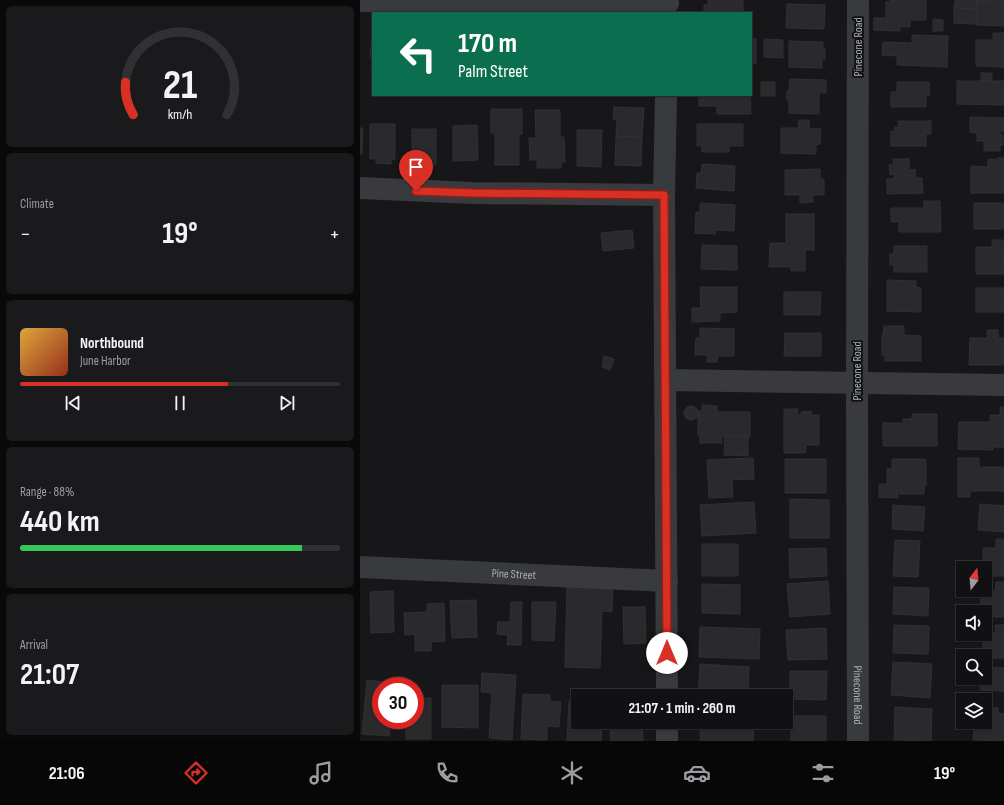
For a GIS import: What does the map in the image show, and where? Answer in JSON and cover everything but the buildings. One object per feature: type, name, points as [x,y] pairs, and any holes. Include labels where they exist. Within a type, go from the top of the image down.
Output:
[{"type":"street","name":"Pinecone Road","points":[[858,0],[858,741]]},
{"type":"street","points":[[360,1],[668,5]]},
{"type":"street","points":[[666,96],[664,195],[667,689]]},
{"type":"street","points":[[360,188],[473,193],[664,195]]},
{"type":"street","points":[[666,380],[1004,385]]},
{"type":"street","name":"Pine Street","points":[[360,567],[667,581]]},
{"type":"street","points":[[667,729],[667,741]]},
{"type":"route","points":[[416,191],[664,195],[667,653]]}]
